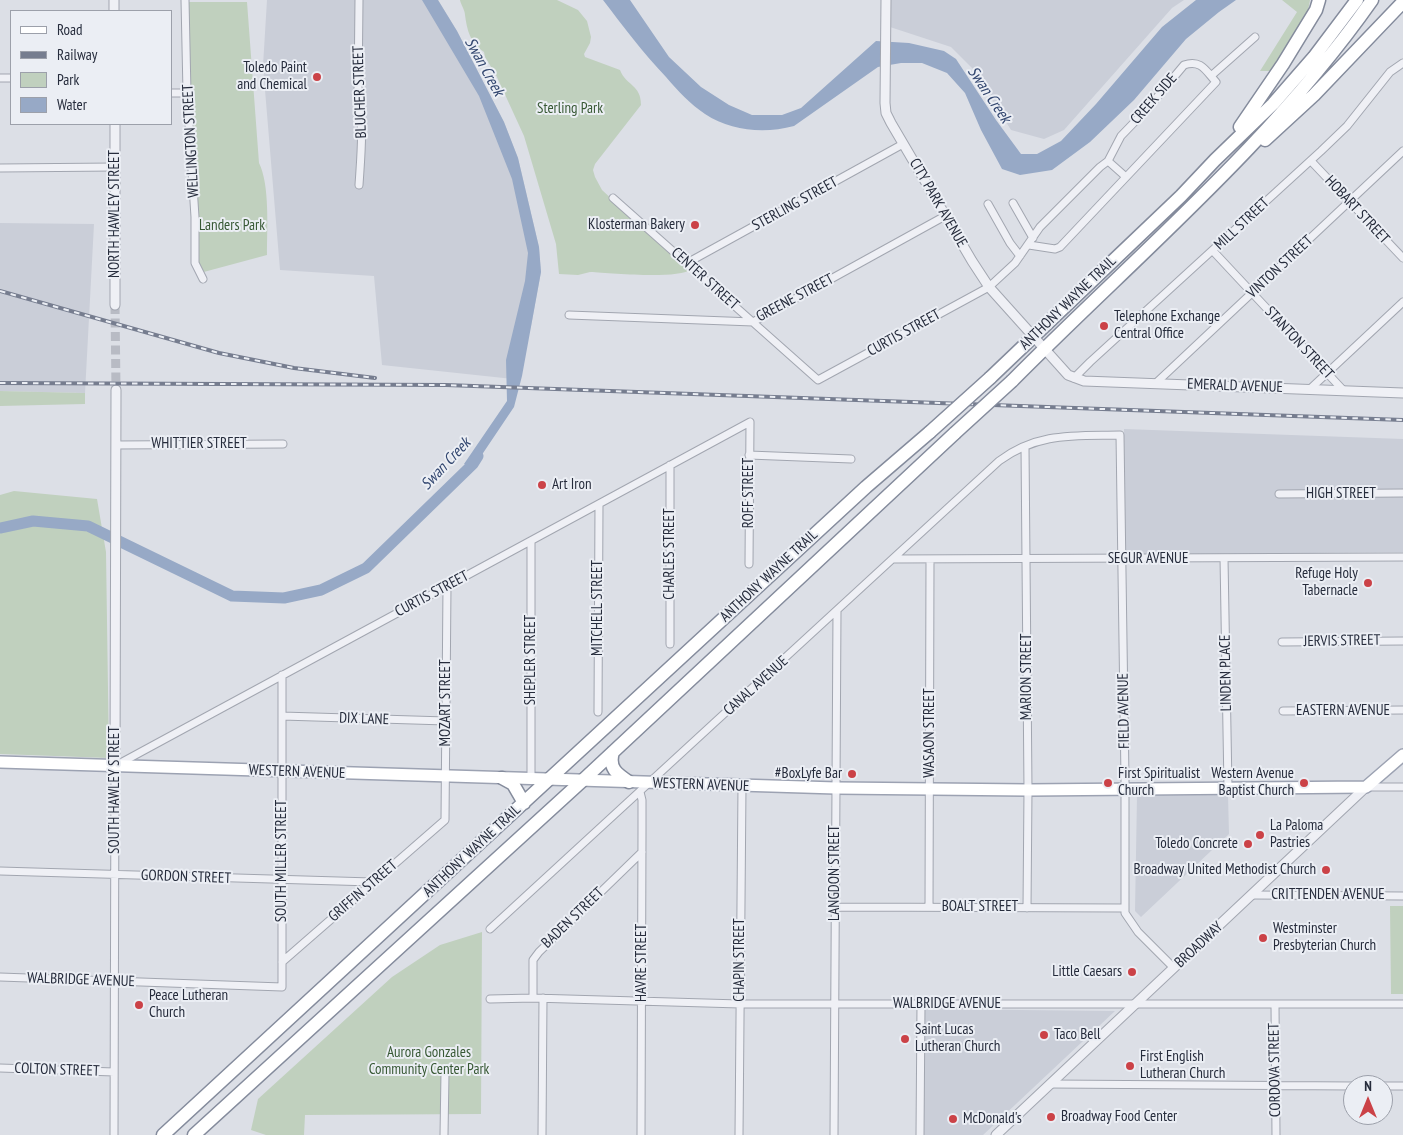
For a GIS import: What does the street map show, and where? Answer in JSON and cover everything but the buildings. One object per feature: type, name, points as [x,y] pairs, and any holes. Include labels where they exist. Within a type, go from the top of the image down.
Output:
[{"type":"highway","points":[[1215,160],[1247,119],[1283,64],[1316,10],[1319,0]]},
{"type":"highway","name":"ANTHONY WAYNE TRAIL","points":[[196,1134],[582,781],[1012,381],[1129,268],[1232,167],[1327,61],[1356,13],[1357,0]]},
{"type":"highway","name":"ANTHONY WAYNE TRAIL","points":[[163,1135],[866,487],[990,378],[1181,196],[1273,104],[1356,13],[1372,0]]},
{"type":"highway","points":[[1232,167],[1270,136],[1314,95],[1403,2]]},
{"type":"highway","points":[[613,752],[611,766],[629,782]]},
{"type":"highway","points":[[502,778],[513,784],[524,802]]},
{"type":"highway","points":[[172,1135],[204,1106],[209,1092]]},
{"type":"main road","name":"BROADWAY","points":[[1366,788],[1403,755]]},
{"type":"main road","name":"WESTERN AVENUE","points":[[0,762],[742,786],[930,790],[1366,788]]},
{"type":"street","name":"WELLINGTON STREET","points":[[185,0],[195,217],[195,263],[203,279]]},
{"type":"street","name":"BLUCHER STREET","points":[[359,0],[358,95],[361,110],[362,142],[359,185]]},
{"type":"street","name":"CITY PARK AVENUE","points":[[886,0],[886,113],[945,216],[989,287],[1071,377]]},
{"type":"street","points":[[1029,244],[1048,248],[1060,247],[1216,82],[1211,76],[1255,37]]},
{"type":"street","name":"CREEK SIDE","points":[[989,287],[1020,256],[1040,227],[1108,161],[1121,136],[1148,108],[1184,65],[1192,62],[1199,64],[1211,76]]},
{"type":"street","name":"MILL STREET","points":[[1071,377],[1213,251],[1310,161],[1347,126],[1390,72],[1403,63]]},
{"type":"street","points":[[172,93],[188,93]]},
{"type":"street","name":"NORTH HAWLEY STREET","points":[[115,125],[115,305]]},
{"type":"street","name":"STERLING STREET","points":[[687,263],[903,144]]},
{"type":"street","name":"VINTON STREET","points":[[1156,383],[1403,151]]},
{"type":"street","points":[[1108,161],[1126,177]]},
{"type":"street","name":"HOBART STREET","points":[[1310,161],[1403,258]]},
{"type":"street","points":[[0,168],[115,167]]},
{"type":"street","name":"CENTER STREET","points":[[613,198],[818,380]]},
{"type":"street","points":[[1013,203],[1033,238]]},
{"type":"street","points":[[988,204],[1010,243],[1020,256]]},
{"type":"street","name":"GREENE STREET","points":[[569,315],[753,322],[945,216]]},
{"type":"street","name":"STANTON STREET","points":[[1213,251],[1343,390]]},
{"type":"street","name":"CURTIS STREET","points":[[818,380],[989,287]]},
{"type":"street","points":[[1310,389],[1403,302]]},
{"type":"street","name":"EMERALD AVENUE","points":[[1071,377],[1084,381],[1403,393]]},
{"type":"street","points":[[116,390],[116,445]]},
{"type":"street","name":"CURTIS STREET","points":[[115,766],[750,422]]},
{"type":"street","name":"ROFF STREET","points":[[749,564],[750,422]]},
{"type":"street","name":"CANAL AVENUE","points":[[490,929],[999,462],[1025,447],[1051,437],[1120,435]]},
{"type":"street","name":"FIELD AVENUE","points":[[1120,435],[1125,789],[1124,908],[1126,916],[1138,932],[1174,968]]},
{"type":"street","name":"WHITTIER STREET","points":[[116,445],[283,444]]},
{"type":"street","name":"SOUTH HAWLEY STREET","points":[[114,1135],[116,445]]},
{"type":"street","name":"MARION STREET","points":[[1025,447],[1028,790],[1027,908]]},
{"type":"street","points":[[750,455],[851,459]]},
{"type":"street","name":"CHARLES STREET","points":[[670,465],[670,644]]},
{"type":"street","name":"HIGH STREET","points":[[1279,494],[1403,494]]},
{"type":"street","name":"MITCHELL STREET","points":[[598,712],[599,504]]},
{"type":"street","name":"SHEPLER STREET","points":[[531,541],[531,779]]},
{"type":"street","name":"SEGUR AVENUE","points":[[893,559],[1403,557]]},
{"type":"street","name":"LINDEN PLACE","points":[[1224,558],[1228,788]]},
{"type":"street","name":"WASAON STREET","points":[[929,907],[930,560]]},
{"type":"street","name":"MOZART STREET","points":[[445,820],[447,586]]},
{"type":"street","name":"LANGDON STREET","points":[[834,1135],[837,611]]},
{"type":"street","name":"JERVIS STREET","points":[[1282,642],[1403,641]]},
{"type":"street","name":"SOUTH MILLER STREET","points":[[282,676],[282,987]]},
{"type":"street","name":"EASTERN AVENUE","points":[[1282,712],[1403,710]]},
{"type":"street","name":"DIX LANE","points":[[282,716],[446,721]]},
{"type":"street","name":"CHAPIN STREET","points":[[739,1135],[742,786]]},
{"type":"street","name":"WESTERN AVENUE","points":[[1366,788],[1403,787]]},
{"type":"street","name":"BROADWAY","points":[[996,1135],[1366,788]]},
{"type":"street","name":"HAVRE STREET","points":[[640,792],[642,800],[641,1135]]},
{"type":"street","name":"GRIFFIN STREET","points":[[282,962],[445,820]]},
{"type":"street","name":"BADEN STREET","points":[[533,998],[534,960],[539,952],[642,852]]},
{"type":"street","name":"GORDON STREET","points":[[0,871],[372,882]]},
{"type":"street","name":"CRITTENDEN AVENUE","points":[[1253,895],[1403,896]]},
{"type":"street","name":"BOALT STREET","points":[[835,907],[1124,908]]},
{"type":"street","name":"WALBRIDGE AVENUE","points":[[0,977],[282,987]]},
{"type":"street","points":[[542,1135],[543,998]]},
{"type":"street","name":"WALBRIDGE AVENUE","points":[[490,999],[543,998],[835,1005],[1403,1004]]},
{"type":"street","points":[[920,1135],[921,1004]]},
{"type":"street","name":"CORDOVA STREET","points":[[1275,1004],[1276,1135]]},
{"type":"street","name":"COLTON STREET","points":[[0,1068],[114,1072]]},
{"type":"street","points":[[444,1135],[445,1073]]},
{"type":"street","points":[[1050,1084],[1343,1086]]},
{"type":"shaded area","points":[[267,0],[438,0],[457,31],[504,122],[518,158],[539,247],[541,272],[531,326],[513,379],[382,365],[374,276],[280,270],[263,66]]},
{"type":"shaded area","points":[[890,0],[1184,0],[1172,8],[1064,130],[1044,139],[1011,130],[973,69],[951,47],[890,27]]},
{"type":"shaded area","points":[[0,223],[94,224],[85,393],[0,391]]},
{"type":"shaded area","points":[[1124,429],[1403,439],[1403,552],[1125,555]]},
{"type":"shaded area","points":[[1228,795],[1229,834],[1141,917],[1135,911],[1137,796]]},
{"type":"shaded area","points":[[924,1009],[1115,1011],[983,1135],[923,1135]]},
{"type":"green space","name":"Sterling Park","points":[[460,0],[557,0],[578,10],[587,21],[591,37],[584,54],[585,57],[620,70],[639,93],[641,105],[595,164],[593,170],[595,177],[602,190],[692,269],[673,274],[659,275],[590,272],[578,275],[559,274],[556,244],[524,136],[484,52],[475,45],[470,36]]},
{"type":"green space","points":[[1282,0],[1310,0],[1308,11],[1274,71],[1260,71],[1297,12]]},
{"type":"green space","name":"Landers Park","points":[[188,2],[247,2],[259,163],[265,183],[267,208],[267,255],[200,273],[198,268],[197,201]]},
{"type":"green space","points":[[0,391],[85,393],[85,404],[0,406]]},
{"type":"green space","points":[[14,491],[97,499],[106,552],[109,758],[0,754],[0,495]]},
{"type":"green space","points":[[1390,906],[1403,906],[1403,994],[1391,994]]},
{"type":"green space","name":"Aurora Gonzales Community Center Park","points":[[482,932],[481,1114],[305,1115],[304,1135],[266,1135],[251,1130],[258,1099],[392,977],[440,945]]},
{"type":"water","points":[[422,0],[438,0],[457,31],[504,122],[518,158],[539,247],[541,272],[522,376],[514,407],[473,468],[464,464],[507,401],[506,360],[525,281],[528,253],[512,179],[479,96]]},
{"type":"water","points":[[603,0],[630,0],[669,57],[701,87],[729,105],[752,115],[782,115],[801,108],[876,41],[909,43],[944,51],[956,59],[1021,154],[1037,154],[1061,141],[1096,104],[1162,27],[1196,0],[1236,0],[1186,39],[1134,100],[1090,142],[1052,170],[1020,175],[1002,169],[981,130],[965,93],[947,73],[922,63],[901,63],[878,67],[794,126],[760,130],[737,127],[715,120],[689,102],[641,49]]},
{"type":"waterway","name":"Swan Creek","points":[[0,528],[33,521],[88,526],[232,596],[284,598],[321,590],[366,568],[473,464],[478,456]]},
{"type":"tunnel","points":[[115,305],[116,390]]},
{"type":"railway","points":[[0,291],[219,353],[294,368],[375,378]]},
{"type":"railway","points":[[0,383],[446,385],[1403,420]]},
{"type":"place","name":"Toledo Paint and Chemical","points":[[317,77]]},
{"type":"place","name":"Klosterman Bakery","points":[[695,225]]},
{"type":"place","name":"Telephone Exchange Central Office","points":[[1104,326]]},
{"type":"place","name":"Art Iron","points":[[542,485]]},
{"type":"place","name":"Refuge Holy Tabernacle","points":[[1368,583]]},
{"type":"place","name":"#BoxLyfe Bar","points":[[852,774]]},
{"type":"place","name":"First Spiritualist Church","points":[[1108,783]]},
{"type":"place","name":"Western Avenue Baptist Church","points":[[1304,783]]},
{"type":"place","name":"La Paloma Pastries","points":[[1260,835]]},
{"type":"place","name":"Toledo Concrete","points":[[1248,844]]},
{"type":"place","name":"Broadway United Methodist Church","points":[[1326,870]]},
{"type":"place","name":"Westminster Presbyterian Church","points":[[1263,938]]},
{"type":"place","name":"Little Caesars","points":[[1132,972]]},
{"type":"place","name":"Peace Lutheran Church","points":[[139,1005]]},
{"type":"place","name":"Taco Bell","points":[[1044,1035]]},
{"type":"place","name":"Saint Lucas Lutheran Church","points":[[905,1039]]},
{"type":"place","name":"First English Lutheran Church","points":[[1130,1066]]},
{"type":"place","name":"Broadway Food Center","points":[[1051,1117]]},
{"type":"place","name":"McDonald's","points":[[953,1119]]}]
